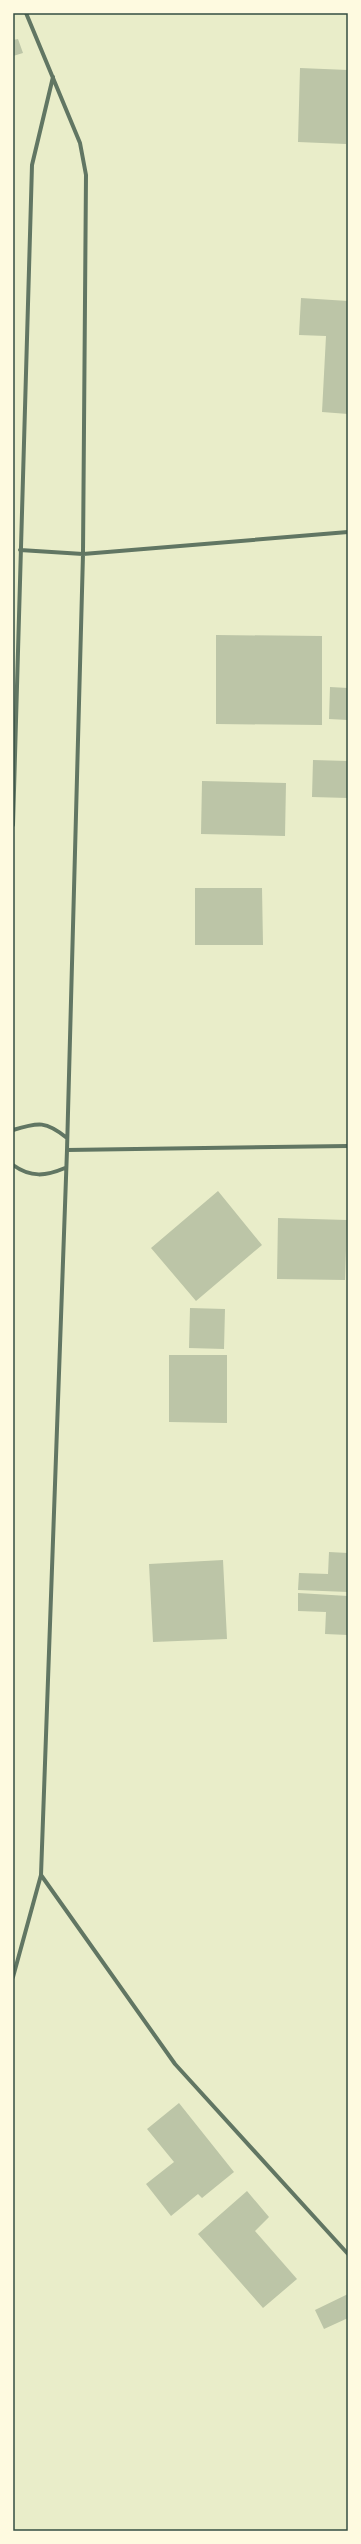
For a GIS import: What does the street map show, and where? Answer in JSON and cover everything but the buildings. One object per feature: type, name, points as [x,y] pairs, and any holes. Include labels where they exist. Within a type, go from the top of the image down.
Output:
[{"type":"street","points":[[13,1977],[41,1876],[65,1168],[67,1150],[83,554],[86,175],[80,143],[26,13]]},
{"type":"street","points":[[13,825],[32,165],[53,77]]},
{"type":"street","points":[[20,550],[83,554],[348,532]]},
{"type":"street","points":[[13,1130],[40,1123],[52,1127],[67,1138]]},
{"type":"street","points":[[67,1150],[348,1146]]},
{"type":"street","points":[[13,1166],[28,1174],[41,1176],[65,1168]]},
{"type":"street","points":[[41,1876],[176,2064],[348,2254]]}]
